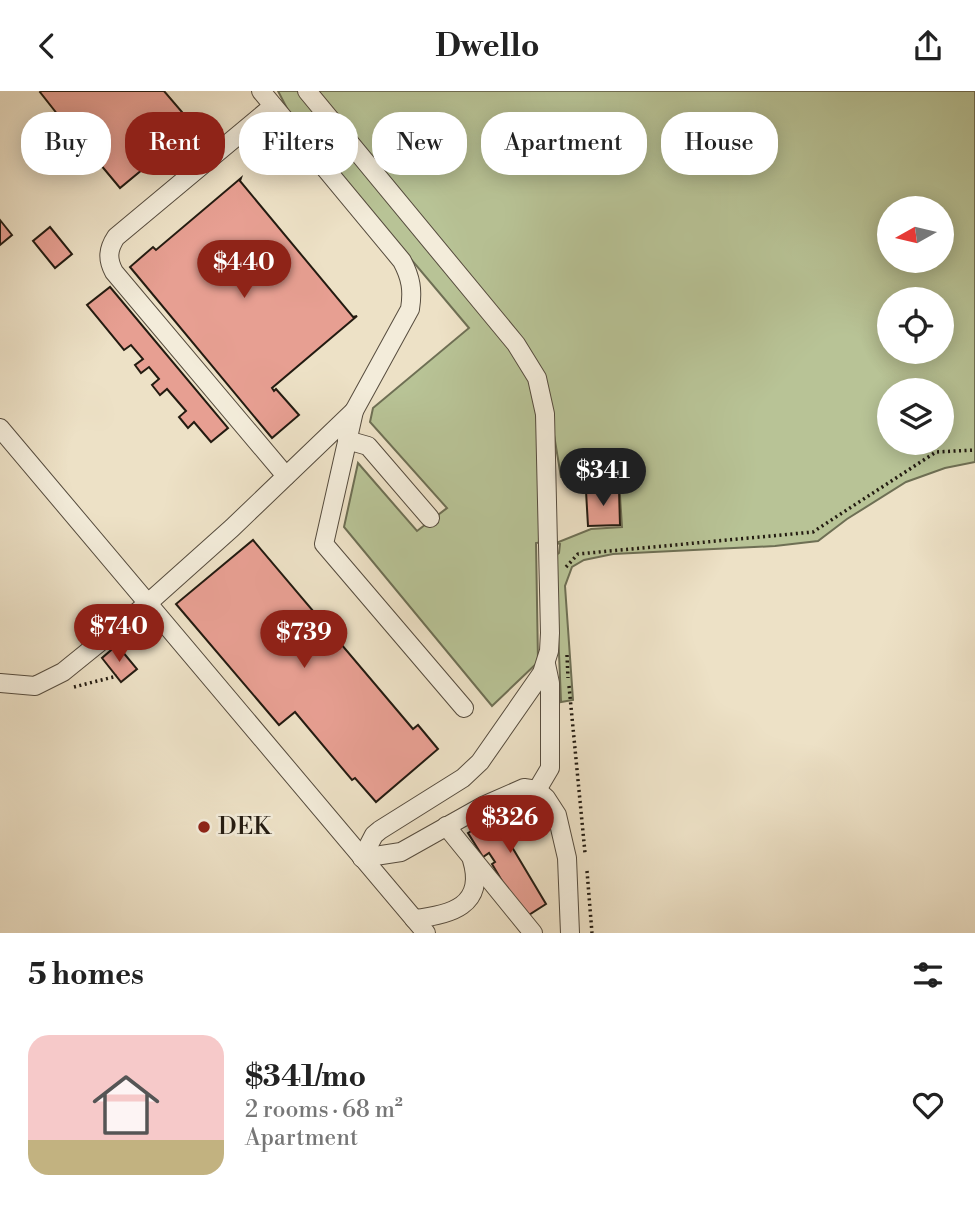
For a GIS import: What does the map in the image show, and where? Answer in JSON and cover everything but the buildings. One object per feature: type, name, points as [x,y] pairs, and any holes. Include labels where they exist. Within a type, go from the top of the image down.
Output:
[{"type":"lane","points":[[261,91],[402,261],[410,276],[413,292],[410,309],[354,411],[324,544],[464,708]]},
{"type":"lane","points":[[307,91],[516,344],[537,378],[545,414],[550,633],[546,664],[550,683],[550,768],[537,790]]},
{"type":"lane","points":[[272,106],[116,237],[109,250],[109,258],[114,271],[286,476]]},
{"type":"lane","points":[[0,683],[35,686],[63,672],[147,604],[232,529],[354,411]]},
{"type":"lane","points":[[0,428],[420,926],[438,916],[456,911],[465,904],[475,881],[471,857]]},
{"type":"lane","points":[[347,440],[368,446],[430,518]]},
{"type":"lane","points":[[362,858],[380,829],[471,771],[527,695],[546,664]]},
{"type":"lane","points":[[362,858],[401,852],[482,806],[524,788],[537,790],[557,815],[567,858],[570,933]]},
{"type":"lane","points":[[446,826],[533,933]]},
{"type":"path","points":[[565,569],[578,554],[813,532],[936,452],[975,450]]},
{"type":"path","points":[[566,646],[592,933]]},
{"type":"green space","points":[[278,91],[300,91],[317,112],[289,112]]},
{"type":"green space","points":[[315,91],[975,91],[975,462],[945,468],[906,482],[847,519],[818,541],[775,546],[613,554],[584,560],[572,567],[565,586],[573,700],[561,702],[555,556],[559,553],[560,544],[556,543],[591,529],[622,527],[619,480],[561,477],[547,393],[380,175],[467,175],[467,112],[372,112],[372,165],[358,147],[358,112],[331,112]]},
{"type":"green space","points":[[358,161],[512,348],[536,395],[542,542],[536,543],[538,662],[492,706],[344,527],[358,463],[417,531],[447,508],[370,422],[373,408],[469,328],[340,175],[358,175]]},
{"type":"place","name":"DEK","points":[[204,827]]}]
